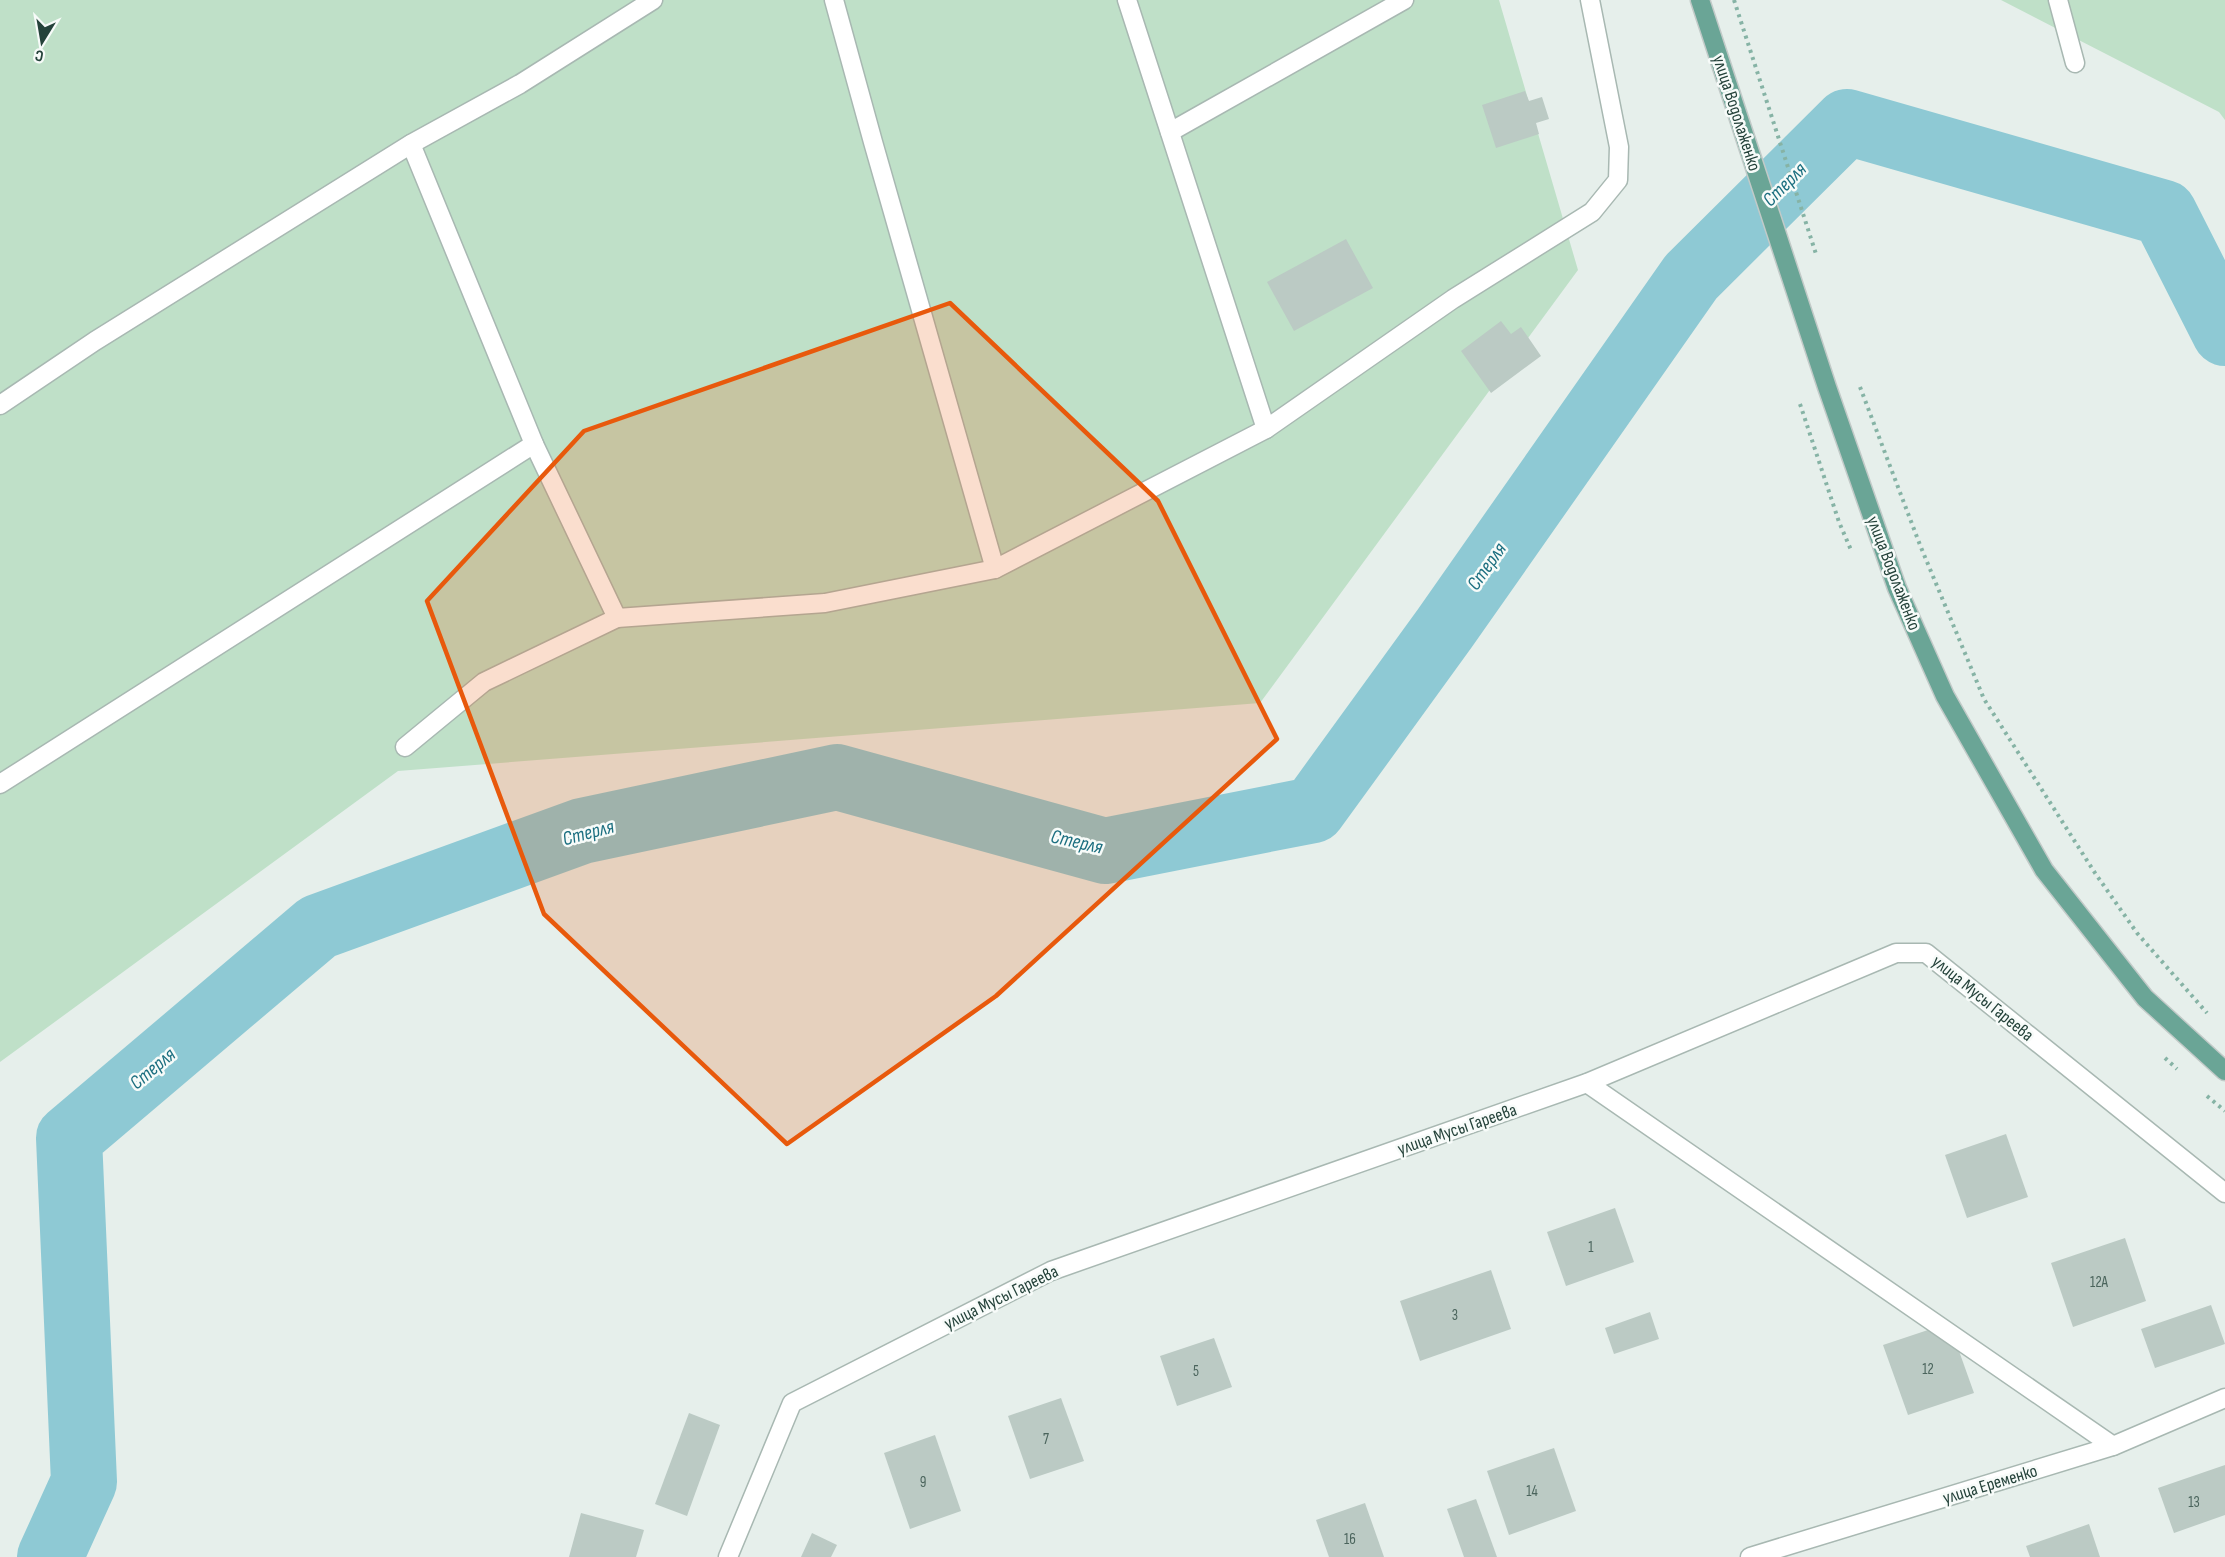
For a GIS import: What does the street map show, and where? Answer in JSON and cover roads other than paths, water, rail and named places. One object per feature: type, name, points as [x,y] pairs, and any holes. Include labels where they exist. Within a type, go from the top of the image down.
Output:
[{"type":"main road","name":"улица Водолаженко","points":[[1700,0],[1827,387],[1897,588],[1944,696],[2044,870],[2145,998],[2225,1071]]},
{"type":"street","points":[[0,405],[95,341],[411,144],[520,84],[653,0]]},
{"type":"street","points":[[834,0],[995,569]]},
{"type":"street","points":[[1127,0],[1266,429]]},
{"type":"street","points":[[1170,132],[1404,0]]},
{"type":"street","points":[[405,747],[484,682],[617,618],[825,603],[995,569],[1266,429],[1453,299],[1592,212],[1618,180],[1619,147],[1590,0]]},
{"type":"street","points":[[2058,0],[2075,63]]},
{"type":"street","points":[[411,144],[534,444],[617,618]]},
{"type":"street","points":[[0,784],[534,444]]},
{"type":"street","name":"улица Мусы Гареева","points":[[728,1557],[792,1403],[1051,1271],[1587,1083],[1896,953],[1926,953],[2225,1193]]},
{"type":"street","points":[[1587,1083],[2113,1446]]},
{"type":"street","name":"улица Еременко","points":[[1750,1557],[2113,1446],[2225,1398]]},
{"type":"waterway","name":"Стерля","points":[[50,1557],[84,1482],[69,1138],[318,927],[582,831],[837,777],[1105,851],[1313,810],[1445,628],[1691,277],[1847,122],[2164,213],[2225,333]]}]
